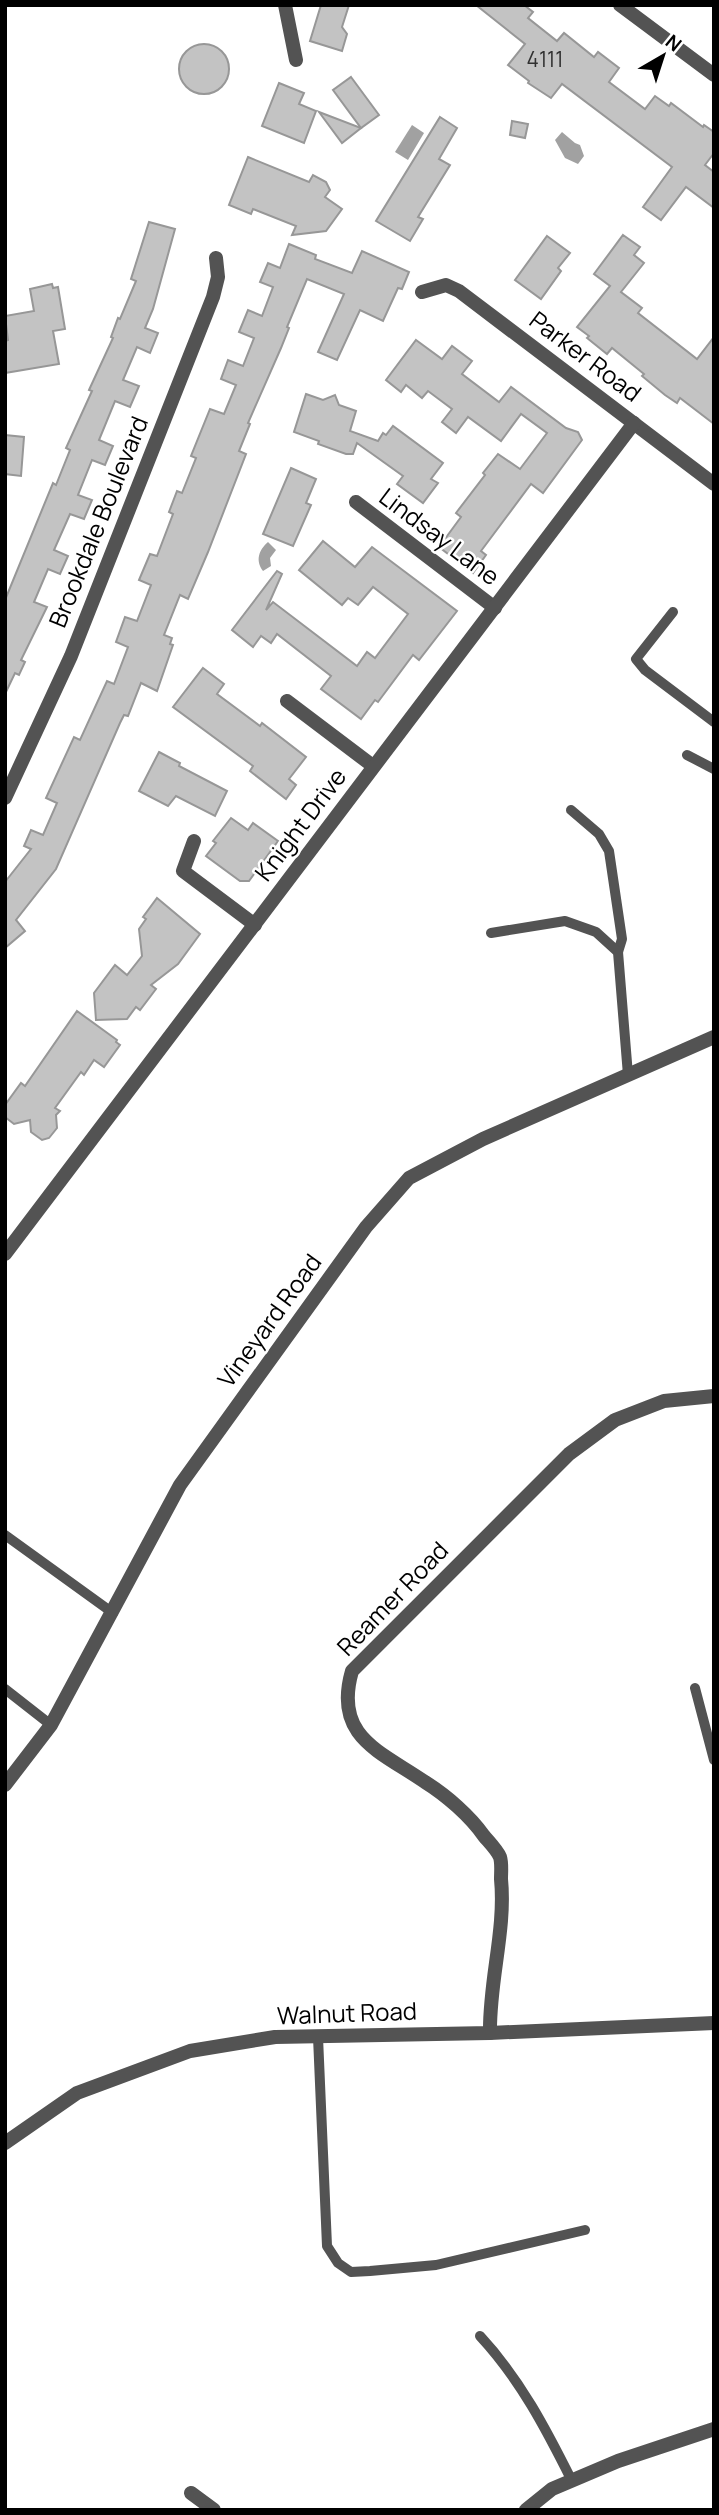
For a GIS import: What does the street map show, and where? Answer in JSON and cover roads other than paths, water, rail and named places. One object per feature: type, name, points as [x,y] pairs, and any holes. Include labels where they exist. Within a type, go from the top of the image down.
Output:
[{"type":"street","points":[[285,5],[296,60]]},
{"type":"street","points":[[620,5],[714,75]]},
{"type":"street","name":"Brookdale Boulevard","points":[[5,798],[71,656],[213,297],[218,276],[216,258]]},
{"type":"street","name":"Parker Road","points":[[422,292],[446,285],[459,291],[714,484]]},
{"type":"street","name":"Knight Drive","points":[[5,1254],[634,423]]},
{"type":"street","name":"Lindsay Lane","points":[[356,502],[495,608]]},
{"type":"street","points":[[288,701],[373,766]]},
{"type":"street","points":[[194,841],[183,871],[255,925]]},
{"type":"street","name":"Vineyard Road","points":[[5,1785],[51,1725],[180,1485],[366,1227],[409,1178],[483,1139],[714,1037]]},
{"type":"street","name":"Reamer Road","points":[[490,2033],[489,2008],[503,1896],[500,1857],[477,1826],[428,1783],[369,1746],[355,1730],[348,1709],[346,1690],[352,1671],[569,1454],[615,1420],[627,1415],[664,1401],[714,1396]]},
{"type":"street","name":"Walnut Road","points":[[5,2143],[77,2093],[190,2051],[275,2037],[490,2033],[714,2023]]},
{"type":"street","points":[[526,2510],[552,2489],[618,2461],[714,2429]]},
{"type":"street","points":[[191,2493],[214,2510]]},
{"type":"lane","points":[[673,612],[636,659],[645,670],[714,722]]},
{"type":"lane","points":[[687,755],[714,769]]},
{"type":"lane","points":[[571,810],[599,834],[609,851],[622,940],[618,952],[628,1075]]},
{"type":"lane","points":[[491,933],[565,921],[596,932],[618,952]]},
{"type":"lane","points":[[5,1535],[113,1613]]},
{"type":"lane","points":[[695,1688],[714,1760]]},
{"type":"lane","points":[[5,1689],[51,1725]]},
{"type":"lane","points":[[318,2036],[327,2246],[338,2263],[351,2272],[436,2265],[585,2230]]},
{"type":"lane","points":[[481,2336],[504,2361],[539,2416],[572,2481]]}]
